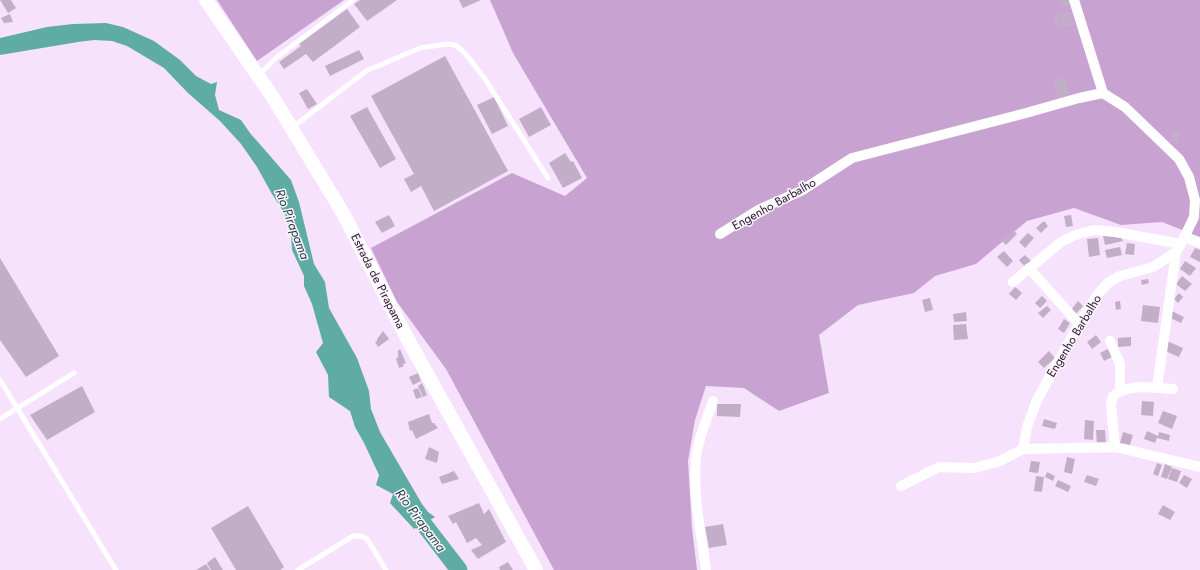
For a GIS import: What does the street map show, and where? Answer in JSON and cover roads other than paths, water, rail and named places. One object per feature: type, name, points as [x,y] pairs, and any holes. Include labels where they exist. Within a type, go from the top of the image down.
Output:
[{"type":"main road","name":"Estrada de Pirapama","points":[[206,0],[258,76],[344,215],[407,338],[536,570]]},
{"type":"street","points":[[1074,0],[1103,93],[1124,107],[1179,159],[1189,177],[1195,200],[1194,217],[1181,244],[1157,388]]},
{"type":"street","name":"Engenho Barbalho","points":[[720,234],[760,209],[801,191],[852,158],[1103,93]]},
{"type":"street","points":[[1013,282],[1061,242],[1075,235],[1094,230],[1115,232],[1181,244],[1200,243]]},
{"type":"street","name":"Engenho Barbalho","points":[[1023,449],[1027,426],[1037,400],[1079,324],[1098,294],[1109,282],[1120,276],[1153,267],[1181,244]]},
{"type":"street","points":[[1029,268],[1079,324]]},
{"type":"street","points":[[1110,341],[1120,364],[1120,391]]},
{"type":"street","points":[[1115,447],[1110,405],[1113,396],[1120,391],[1149,387],[1174,389]]},
{"type":"street","points":[[706,570],[696,498],[695,475],[697,449],[713,401]]},
{"type":"street","points":[[901,486],[939,467],[975,468],[1000,461],[1023,449],[1115,447],[1200,468]]},
{"type":"lane","points":[[258,76],[276,58],[353,0]]},
{"type":"lane","points":[[292,129],[366,71],[420,48],[447,44],[455,45],[464,52],[485,79],[548,178]]},
{"type":"lane","points":[[0,419],[74,373]]},
{"type":"lane","points":[[0,380],[116,570]]},
{"type":"lane","points":[[298,570],[353,536],[361,536],[367,539],[386,570]]},
{"type":"water","points":[[106,23],[123,27],[154,41],[180,60],[196,76],[211,84],[217,82],[215,95],[219,110],[241,120],[250,133],[291,180],[299,202],[314,264],[325,282],[329,308],[357,358],[369,391],[371,409],[380,432],[422,504],[428,512],[435,517],[414,529],[390,503],[393,494],[376,485],[379,475],[355,427],[350,411],[329,397],[328,375],[316,352],[323,343],[312,304],[304,286],[304,276],[292,250],[291,233],[285,214],[257,167],[241,144],[220,121],[188,93],[164,68],[127,46],[112,41],[94,40],[78,42],[0,55],[0,38],[47,27],[73,24]]},
{"type":"waterway","name":"Rio Pirapama","points":[[409,505],[459,570]]}]
